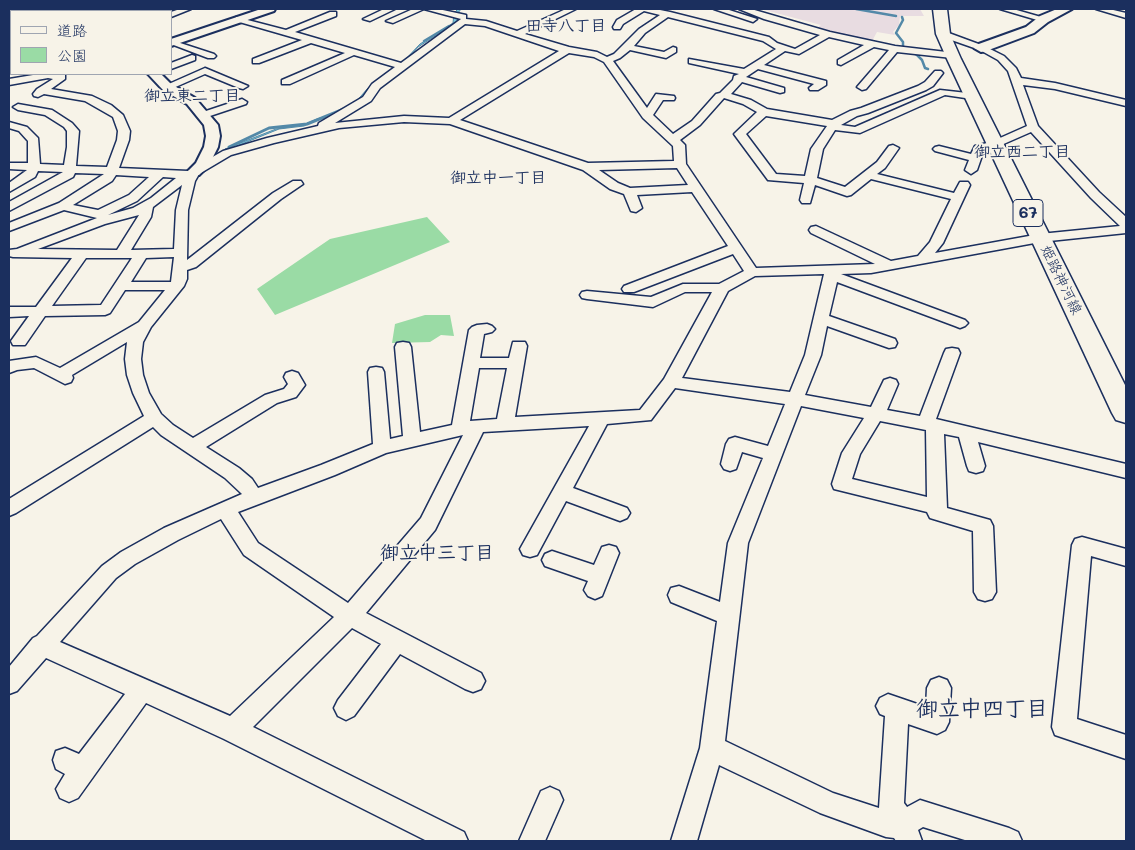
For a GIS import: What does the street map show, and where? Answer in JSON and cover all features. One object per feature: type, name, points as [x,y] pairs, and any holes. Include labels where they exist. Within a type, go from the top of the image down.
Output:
[{"type":"main road","name":"姫路神河線","points":[[940,9],[943,34],[953,57],[1126,413]]},
{"type":"main road","points":[[953,57],[962,59],[1030,30],[1044,19],[1066,9]]},
{"type":"street","points":[[172,15],[187,9]]},
{"type":"street","points":[[172,42],[238,15],[250,16],[270,9]]},
{"type":"street","points":[[368,19],[391,9]]},
{"type":"street","points":[[390,21],[420,9]]},
{"type":"street","points":[[428,9],[464,16],[567,50],[597,55],[607,60],[647,116],[679,145],[680,164],[752,272]]},
{"type":"street","points":[[517,34],[572,9]]},
{"type":"street","points":[[617,24],[641,9]]},
{"type":"street","points":[[646,9],[766,39],[782,49],[796,52],[828,34]]},
{"type":"street","points":[[743,9],[828,34],[895,49],[953,57]]},
{"type":"street","points":[[1004,9],[1044,19]]},
{"type":"street","points":[[1100,9],[1126,16]]},
{"type":"street","points":[[688,19],[713,11],[804,34]]},
{"type":"street","points":[[286,33],[333,14]]},
{"type":"street","points":[[607,60],[616,56],[642,31],[667,14]]},
{"type":"street","points":[[238,15],[286,33],[398,65]]},
{"type":"street","points":[[315,130],[367,99],[376,86],[398,65],[464,16]]},
{"type":"street","points":[[943,34],[982,49],[1008,64],[1018,81],[1033,127],[1095,195],[1126,224]]},
{"type":"street","points":[[256,62],[310,40]]},
{"type":"street","points":[[172,42],[211,56]]},
{"type":"street","points":[[307,50],[324,44]]},
{"type":"street","points":[[841,62],[872,44]]},
{"type":"street","points":[[628,46],[666,55],[673,50]]},
{"type":"street","points":[[672,139],[696,123],[741,75],[782,49]]},
{"type":"street","points":[[862,87],[895,49]]},
{"type":"street","points":[[451,121],[567,50]]},
{"type":"street","points":[[286,82],[354,52]]},
{"type":"street","points":[[322,55],[336,60]]},
{"type":"street","points":[[917,78],[922,80],[932,70],[953,57]]},
{"type":"street","points":[[172,66],[192,58]]},
{"type":"street","points":[[266,58],[283,63]]},
{"type":"street","points":[[692,61],[741,75],[780,90]]},
{"type":"street","points":[[755,65],[822,83],[814,88]]},
{"type":"street","points":[[219,77],[236,70]]},
{"type":"street","points":[[167,87],[205,71],[243,86]]},
{"type":"street","points":[[806,200],[817,149],[833,125],[854,113],[864,111],[922,88],[929,84],[938,73]]},
{"type":"street","points":[[9,82],[48,75]]},
{"type":"street","points":[[15,106],[62,77],[51,76],[52,75]]},
{"type":"street","points":[[11,254],[100,221],[138,211],[205,160],[213,141],[212,130],[204,115],[184,96],[167,87],[155,75]]},
{"type":"street","points":[[1018,81],[1055,86],[1126,103]]},
{"type":"street","points":[[9,227],[63,206],[108,178],[123,140],[124,132],[118,116],[107,107],[88,98],[41,91]]},
{"type":"street","points":[[724,95],[747,102],[764,112],[856,131],[944,92],[972,96]]},
{"type":"street","points":[[647,116],[660,96],[670,98]]},
{"type":"street","points":[[204,115],[242,102]]},
{"type":"street","points":[[9,207],[69,174],[73,131],[68,125],[48,112],[15,106]]},
{"type":"street","points":[[764,112],[740,134],[772,177],[811,180],[847,192],[881,165],[886,153]]},
{"type":"street","points":[[9,166],[188,174],[227,153],[329,127],[397,120],[451,121],[586,166],[614,186],[629,192],[696,188]]},
{"type":"street","points":[[9,125],[23,128],[34,140],[34,167],[31,174],[9,188]]},
{"type":"street","points":[[329,127],[338,140]]},
{"type":"street","points":[[971,170],[980,148],[995,144],[1033,127]]},
{"type":"street","points":[[939,150],[975,158]]},
{"type":"street","points":[[586,166],[680,164]]},
{"type":"street","points":[[63,206],[91,214],[100,214],[133,198],[159,174]]},
{"type":"street","points":[[188,174],[182,210],[180,279],[177,286],[144,324],[135,342],[133,359],[135,375],[141,393],[154,418],[167,430],[232,473],[245,484],[254,497]]},
{"type":"street","points":[[868,175],[957,197]]},
{"type":"street","points":[[11,254],[142,254],[181,260],[191,264],[272,200],[297,184]]},
{"type":"street","points":[[922,260],[936,242],[964,185]]},
{"type":"street","points":[[629,192],[636,208]]},
{"type":"street","points":[[120,254],[146,217],[147,206]]},
{"type":"street","points":[[587,295],[653,302],[683,288],[722,288],[752,272],[831,273],[871,270],[1040,238],[1126,229]]},
{"type":"street","points":[[816,230],[890,266]]},
{"type":"street","points":[[630,289],[736,248]]},
{"type":"street","points":[[20,341],[82,254]]},
{"type":"street","points":[[9,312],[105,310],[142,254]]},
{"type":"street","points":[[684,841],[712,748],[738,543],[812,355],[831,273]]},
{"type":"street","points":[[831,273],[960,323]]},
{"type":"street","points":[[122,286],[177,286]]},
{"type":"street","points":[[9,683],[91,589],[115,567],[170,534],[225,509],[328,470],[382,447],[412,440],[468,428],[505,424],[644,416],[671,382],[722,288]]},
{"type":"street","points":[[821,318],[888,343]]},
{"type":"street","points":[[9,368],[13,365],[36,362],[63,377],[144,324]]},
{"type":"street","points":[[233,730],[350,616],[428,524],[468,428],[471,363],[477,330],[487,329]]},
{"type":"street","points":[[505,424],[519,346]]},
{"type":"street","points":[[403,347],[412,440]]},
{"type":"street","points":[[952,353],[930,424],[937,513],[983,526],[985,592]]},
{"type":"street","points":[[471,363],[516,363]]},
{"type":"street","points":[[376,372],[382,447]]},
{"type":"street","points":[[192,447],[271,399],[290,393],[297,385],[292,377]]},
{"type":"street","points":[[671,382],[795,399],[930,424],[1126,471]]},
{"type":"street","points":[[890,384],[876,414],[851,453],[841,484],[937,507]]},
{"type":"street","points":[[9,508],[154,418]]},
{"type":"street","points":[[530,549],[601,419]]},
{"type":"street","points":[[966,432],[976,466]]},
{"type":"street","points":[[730,464],[735,444],[774,454]]},
{"type":"street","points":[[561,492],[620,513]]},
{"type":"street","points":[[225,509],[251,549],[350,616],[473,681]]},
{"type":"street","points":[[1126,557],[1082,545],[1064,728],[1126,747]]},
{"type":"street","points":[[552,560],[597,583],[609,553]]},
{"type":"street","points":[[679,595],[729,616]]},
{"type":"street","points":[[346,708],[397,640]]},
{"type":"street","points":[[41,645],[233,730],[455,841]]},
{"type":"street","points":[[906,833],[891,806],[893,707],[937,722],[940,688]]},
{"type":"street","points":[[72,773],[142,690]]},
{"type":"street","points":[[712,748],[829,804],[906,833]]},
{"type":"street","points":[[532,841],[550,800]]},
{"type":"street","points":[[906,833],[920,813],[1008,841]]},
{"type":"shaded area","points":[[761,9],[920,9],[924,16],[900,16],[899,25],[893,32],[895,35],[877,32],[871,43],[815,29],[821,25]]},
{"type":"green space","points":[[427,217],[450,242],[275,315],[257,289],[330,239]]},
{"type":"green space","points":[[425,315],[450,315],[454,336],[441,335],[430,342],[392,343],[395,324]]},
{"type":"water","points":[[74,9],[170,9],[166,10]]},
{"type":"water","points":[[461,9],[458,13],[457,22],[418,47],[406,61],[370,89],[365,97],[355,105],[340,113],[304,126],[279,129],[227,150],[225,149],[276,129],[303,125],[317,119],[339,112],[354,104],[368,88],[404,61],[420,44],[453,23],[454,13]]},
{"type":"waterway","points":[[856,9],[896,16]]},
{"type":"waterway","points":[[902,17],[903,20],[896,33],[903,42],[903,48],[917,55],[922,60],[925,68],[928,69]]},
{"type":"waterway","points":[[424,41],[449,26]]},
{"type":"waterway","points":[[229,147],[269,128],[307,124],[344,109]]},
{"type":"district","name":"田寺八丁目","points":[[566,26]]},
{"type":"district","name":"御立東二丁目","points":[[192,96]]},
{"type":"district","name":"御立西二丁目","points":[[1022,152]]},
{"type":"district","name":"御立中一丁目","points":[[498,178]]},
{"type":"district","name":"御立中三丁目","points":[[437,553]]},
{"type":"district","name":"御立中四丁目","points":[[982,709]]}]
